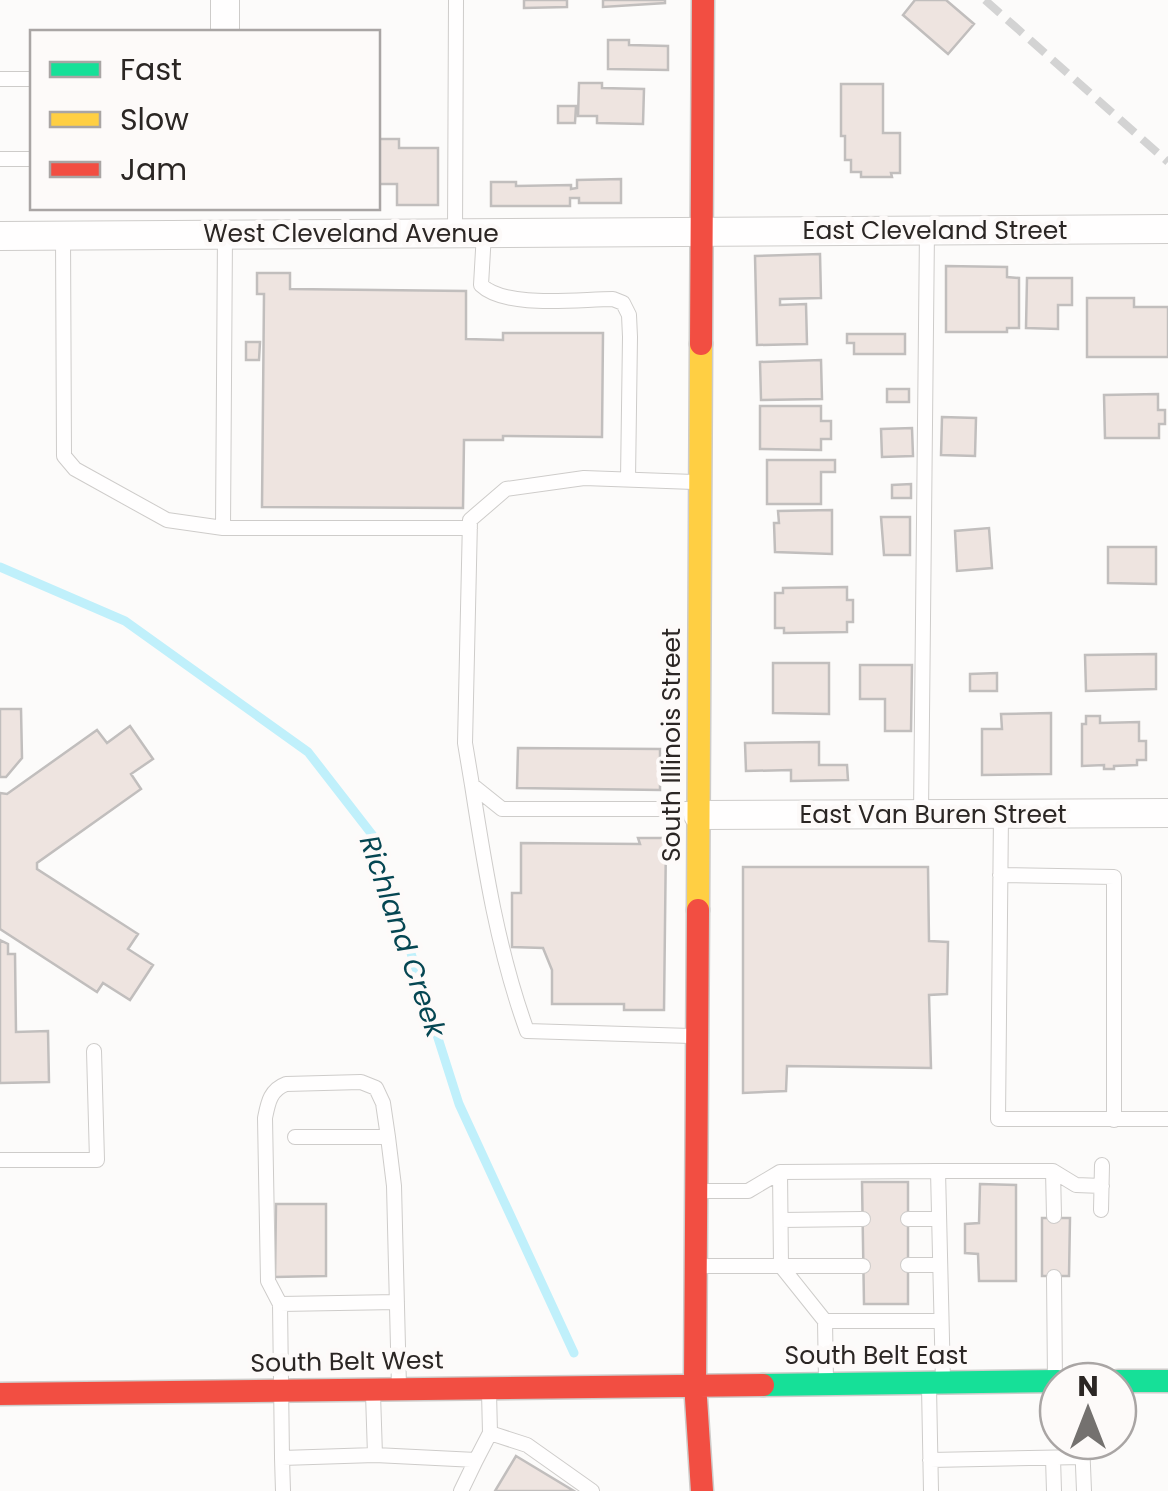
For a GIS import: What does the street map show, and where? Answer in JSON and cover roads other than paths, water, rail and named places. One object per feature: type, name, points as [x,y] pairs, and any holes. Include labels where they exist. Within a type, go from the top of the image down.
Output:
[{"type":"main road","name":"South Illinois Street","points":[[702,1491],[695,1383],[703,0]]},
{"type":"main road","name":"South Belt East","points":[[695,1383],[1038,1381]]},
{"type":"main road","points":[[1138,1381],[1168,1381]]},
{"type":"main road","name":"South Belt West","points":[[0,1394],[695,1383]]},
{"type":"street","points":[[225,0],[225,30]]},
{"type":"street","name":"West Cleveland Avenue","points":[[0,236],[63,236],[225,220],[456,233],[702,232]]},
{"type":"street","name":"East Cleveland Street","points":[[702,232],[1168,229]]},
{"type":"street","name":"East Van Buren Street","points":[[698,812],[1168,813]]},
{"type":"lane","points":[[456,0],[456,233]]},
{"type":"lane","points":[[0,79],[30,79]]},
{"type":"lane","points":[[0,159],[30,159]]},
{"type":"lane","points":[[223,528],[225,220]]},
{"type":"lane","points":[[921,814],[927,230]]},
{"type":"lane","points":[[484,233],[481,285],[491,294],[513,299],[612,299],[623,304],[630,337],[628,480]]},
{"type":"lane","points":[[63,236],[64,456],[75,469],[166,520],[223,528],[470,528]]},
{"type":"lane","points":[[697,1036],[528,1031],[515,997],[488,892],[465,743],[470,520],[506,489],[584,478],[700,482]]},
{"type":"lane","points":[[472,785],[502,809],[698,812]]},
{"type":"lane","points":[[1001,814],[998,1119],[1168,1119]]},
{"type":"lane","points":[[1000,875],[1114,877],[1114,1120]]},
{"type":"lane","points":[[0,1160],[97,1160],[94,1051]]},
{"type":"lane","points":[[283,1491],[280,1304],[268,1281],[265,1118],[277,1087],[361,1082],[376,1088],[384,1102],[394,1186],[400,1388]]},
{"type":"lane","points":[[295,1137],[388,1137]]},
{"type":"lane","points":[[1101,1210],[1102,1165]]},
{"type":"lane","points":[[930,1491],[941,1321],[938,1171]]},
{"type":"lane","points":[[696,1191],[748,1190],[780,1172],[1053,1171],[1076,1184],[1102,1186]]},
{"type":"lane","points":[[1053,1171],[1054,1216]]},
{"type":"lane","points":[[780,1172],[781,1266],[825,1321],[826,1382]]},
{"type":"lane","points":[[781,1220],[862,1219]]},
{"type":"lane","points":[[908,1219],[939,1219]]},
{"type":"lane","points":[[908,1265],[940,1265]]},
{"type":"lane","points":[[696,1266],[863,1266]]},
{"type":"lane","points":[[1054,1277],[1056,1361]]},
{"type":"lane","points":[[280,1304],[397,1302]]},
{"type":"lane","points":[[825,1321],[941,1321]]},
{"type":"lane","points":[[461,1491],[490,1433],[489,1386]]},
{"type":"lane","points":[[373,1388],[376,1455]]},
{"type":"lane","points":[[490,1433],[527,1445],[592,1491]]},
{"type":"lane","points":[[282,1458],[376,1455],[476,1460]]},
{"type":"lane","points":[[930,1460],[1038,1458]]},
{"type":"lane","points":[[1053,1461],[1054,1491]]},
{"type":"lane","points":[[1083,1461],[1084,1491]]},
{"type":"waterway","name":"Richland Creek","points":[[0,567],[125,621],[308,752],[374,837],[459,1104],[574,1353]]},
{"type":"railway","points":[[985,0],[1168,162]]}]
